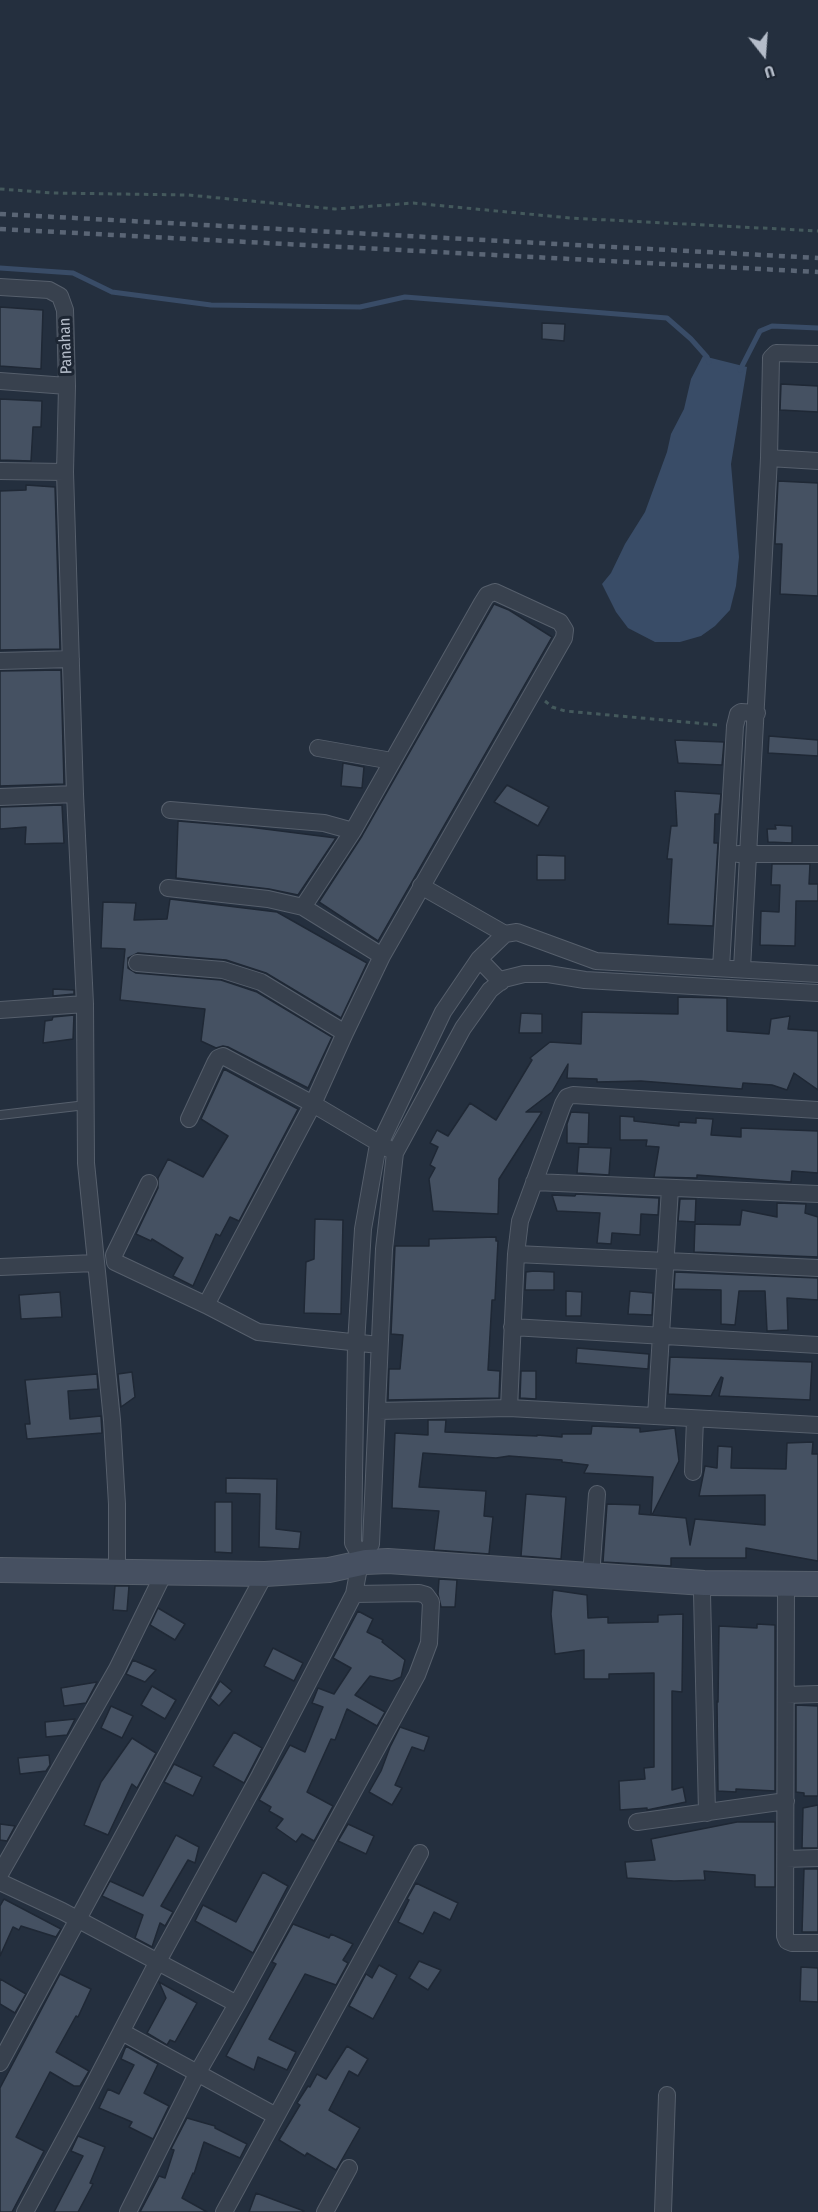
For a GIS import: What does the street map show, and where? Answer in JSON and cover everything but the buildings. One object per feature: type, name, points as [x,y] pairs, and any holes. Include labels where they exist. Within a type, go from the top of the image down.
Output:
[{"type":"street","name":"Panahan","points":[[0,287],[49,290],[60,296],[65,310],[67,386]]},
{"type":"street","points":[[742,969],[757,713],[769,458],[771,358],[776,353],[818,354]]},
{"type":"street","points":[[0,381],[67,386],[65,472],[75,794],[85,1004],[86,1163],[112,1420],[117,1504],[117,1573]]},
{"type":"street","points":[[769,458],[818,462]]},
{"type":"street","points":[[0,471],[65,472]]},
{"type":"street","points":[[206,1305],[313,1104],[382,956],[564,638],[565,630],[560,621],[495,592],[487,595],[353,831],[303,907]]},
{"type":"street","points":[[0,661],[71,659]]},
{"type":"street","points":[[721,968],[735,726],[738,714],[741,712],[757,713]]},
{"type":"street","points":[[318,748],[392,761]]},
{"type":"street","points":[[0,796],[75,794]]},
{"type":"street","points":[[170,810],[324,823],[353,831]]},
{"type":"street","points":[[728,854],[818,854]]},
{"type":"street","points":[[421,886],[505,934]]},
{"type":"street","points":[[168,888],[268,899],[303,907],[382,956]]},
{"type":"street","points":[[361,1560],[353,1543],[356,1344],[363,1229],[372,1172],[379,1144],[443,1012],[479,959],[505,934],[517,932],[596,961],[818,974]]},
{"type":"street","points":[[549,974],[558,948]]},
{"type":"street","points":[[479,959],[501,982]]},
{"type":"street","points":[[137,963],[224,970],[261,982],[345,1033]]},
{"type":"street","points":[[25,2212],[260,1775],[354,1594],[361,1560],[371,1544],[384,1249],[395,1153],[463,1028],[490,990],[501,982],[524,974],[549,974],[585,980],[818,993]]},
{"type":"street","points":[[0,1010],[85,1004]]},
{"type":"street","points":[[189,1119],[215,1063],[218,1058],[224,1056],[313,1104],[395,1153]]},
{"type":"street","points":[[509,1408],[516,1254],[520,1221],[562,1104],[567,1097],[573,1095],[818,1110]]},
{"type":"street","points":[[534,1182],[818,1194]]},
{"type":"street","points":[[148,1183],[114,1255],[116,1262],[258,1332],[379,1345]]},
{"type":"street","points":[[656,1416],[670,1188]]},
{"type":"street","points":[[516,1254],[818,1268]]},
{"type":"street","points":[[0,1267],[95,1263]]},
{"type":"street","points":[[512,1327],[818,1345]]},
{"type":"street","points":[[378,1411],[509,1408],[818,1425]]},
{"type":"street","points":[[693,1472],[695,1419]]},
{"type":"street","points":[[591,1576],[597,1494]]},
{"type":"street","points":[[0,1570],[265,1575],[339,1569],[361,1560],[704,1583],[818,1584]]},
{"type":"street","points":[[0,1874],[117,1669],[164,1573]]},
{"type":"street","points":[[0,2063],[265,1575]]},
{"type":"street","points":[[704,1583],[702,1593],[707,1813]]},
{"type":"street","points":[[786,1584],[787,1941],[818,1943]]},
{"type":"street","points":[[128,2212],[198,2072],[417,1675],[429,1643],[431,1602],[426,1595],[419,1593],[354,1594]]},
{"type":"street","points":[[786,1695],[818,1694]]},
{"type":"street","points":[[637,1822],[786,1801]]},
{"type":"street","points":[[224,2212],[420,1853]]},
{"type":"street","points":[[786,1859],[818,1858]]},
{"type":"street","points":[[0,1882],[23,1891],[237,2004]]},
{"type":"street","points":[[122,2032],[276,2116]]},
{"type":"street","points":[[663,2212],[667,2095]]},
{"type":"street","points":[[325,2212],[349,2168]]},
{"type":"lane","points":[[0,1115],[87,1105]]},
{"type":"path","points":[[0,189],[53,194],[189,195],[335,209],[413,203],[570,218],[818,231]]},
{"type":"path","points":[[533,692],[558,710],[735,726]]},
{"type":"water","points":[[703,356],[747,367],[731,464],[739,557],[736,586],[730,610],[715,626],[701,636],[680,642],[655,642],[628,628],[616,612],[602,584],[611,573],[625,544],[645,512],[667,452],[671,434],[684,409],[691,379]]},
{"type":"waterway","points":[[0,268],[73,273],[112,292],[211,305],[360,307],[405,297],[667,318],[691,339],[709,362]]},
{"type":"waterway","points":[[740,370],[760,331],[772,326],[818,328]]},
{"type":"railway","points":[[0,214],[818,258]]},
{"type":"railway","points":[[0,229],[818,272]]}]
